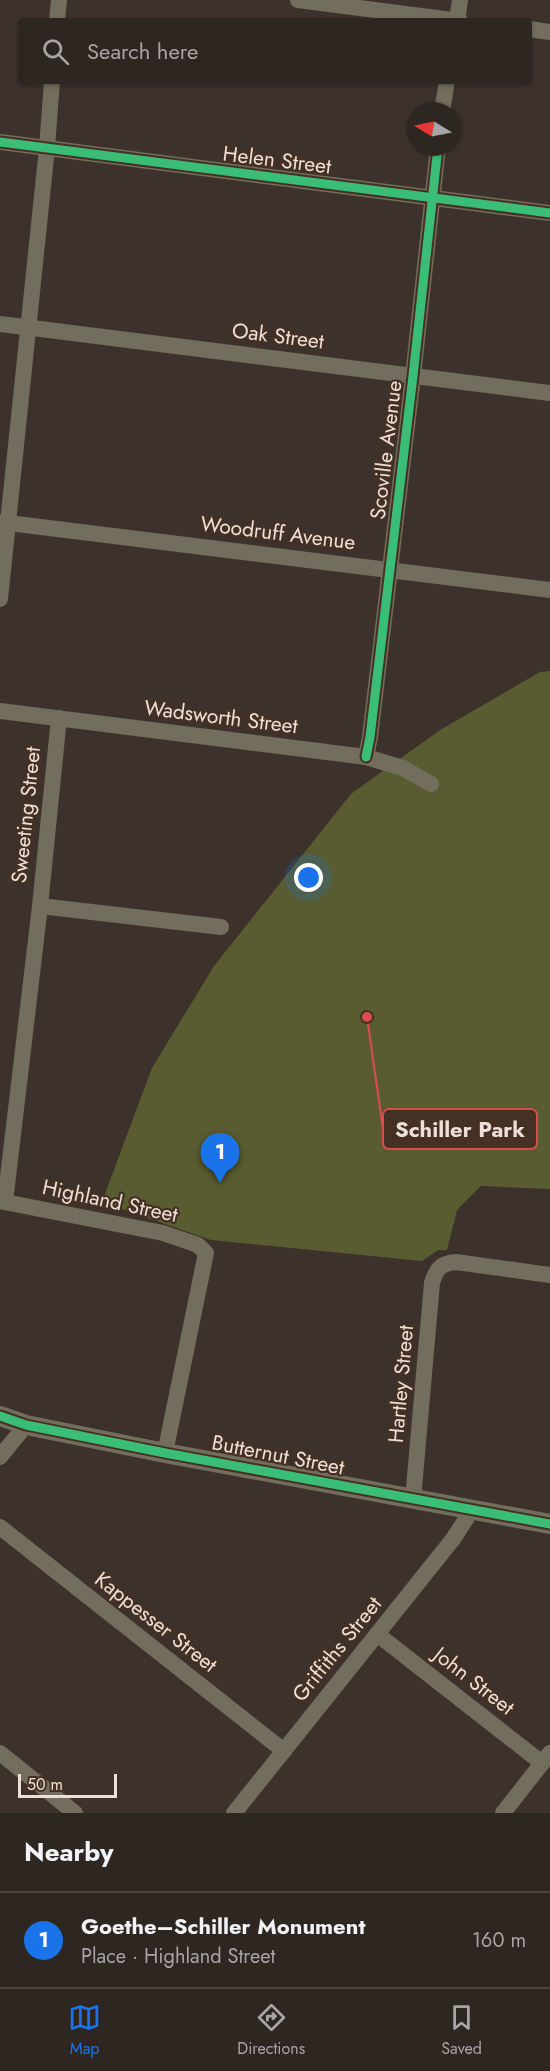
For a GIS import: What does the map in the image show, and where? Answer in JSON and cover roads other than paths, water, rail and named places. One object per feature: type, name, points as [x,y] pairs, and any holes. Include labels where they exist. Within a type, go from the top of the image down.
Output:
[{"type":"street","points":[[57,18],[59,0]]},
{"type":"street","points":[[298,0],[435,18]]},
{"type":"street","points":[[458,18],[460,0]]},
{"type":"street","points":[[532,29],[550,32]]},
{"type":"street","points":[[0,599],[4,522],[29,328],[52,84]]},
{"type":"street","points":[[444,102],[446,84]]},
{"type":"street","name":"Helen Street","points":[[0,142],[550,213]]},
{"type":"street","name":"Scoville Avenue","points":[[366,757],[413,376],[437,156]]},
{"type":"street","name":"Oak Street","points":[[0,324],[550,393]]},
{"type":"street","name":"Woodruff Avenue","points":[[4,522],[550,590]]},
{"type":"street","name":"Wadsworth Street","points":[[0,711],[366,757],[404,768],[431,784]]},
{"type":"street","name":"Sweeting Street","points":[[3,1201],[40,906],[59,718]]},
{"type":"street","points":[[40,906],[221,927]]},
{"type":"street","name":"Highland Street","points":[[3,1201],[180,1237],[198,1245],[206,1253],[165,1453]]},
{"type":"street","name":"Hartley Street","points":[[413,1499],[432,1283],[438,1269],[446,1263],[456,1262],[550,1275]]},
{"type":"street","name":"Butternut Street","points":[[0,1416],[26,1425],[165,1453],[550,1524]]},
{"type":"street","points":[[0,1457],[26,1425]]},
{"type":"street","name":"Griffiths Street","points":[[234,1813],[453,1539],[472,1510]]},
{"type":"street","name":"Kappesser Street","points":[[0,1527],[284,1751]]},
{"type":"street","name":"John Street","points":[[378,1634],[546,1758]]},
{"type":"street","points":[[0,1753],[75,1813]]},
{"type":"street","points":[[503,1813],[546,1758]]},
{"type":"place","name":"Schiller Park","points":[[367,1017]]},
{"type":"place","name":"Goethe–Schiller Monument","points":[[220,1183]]}]
